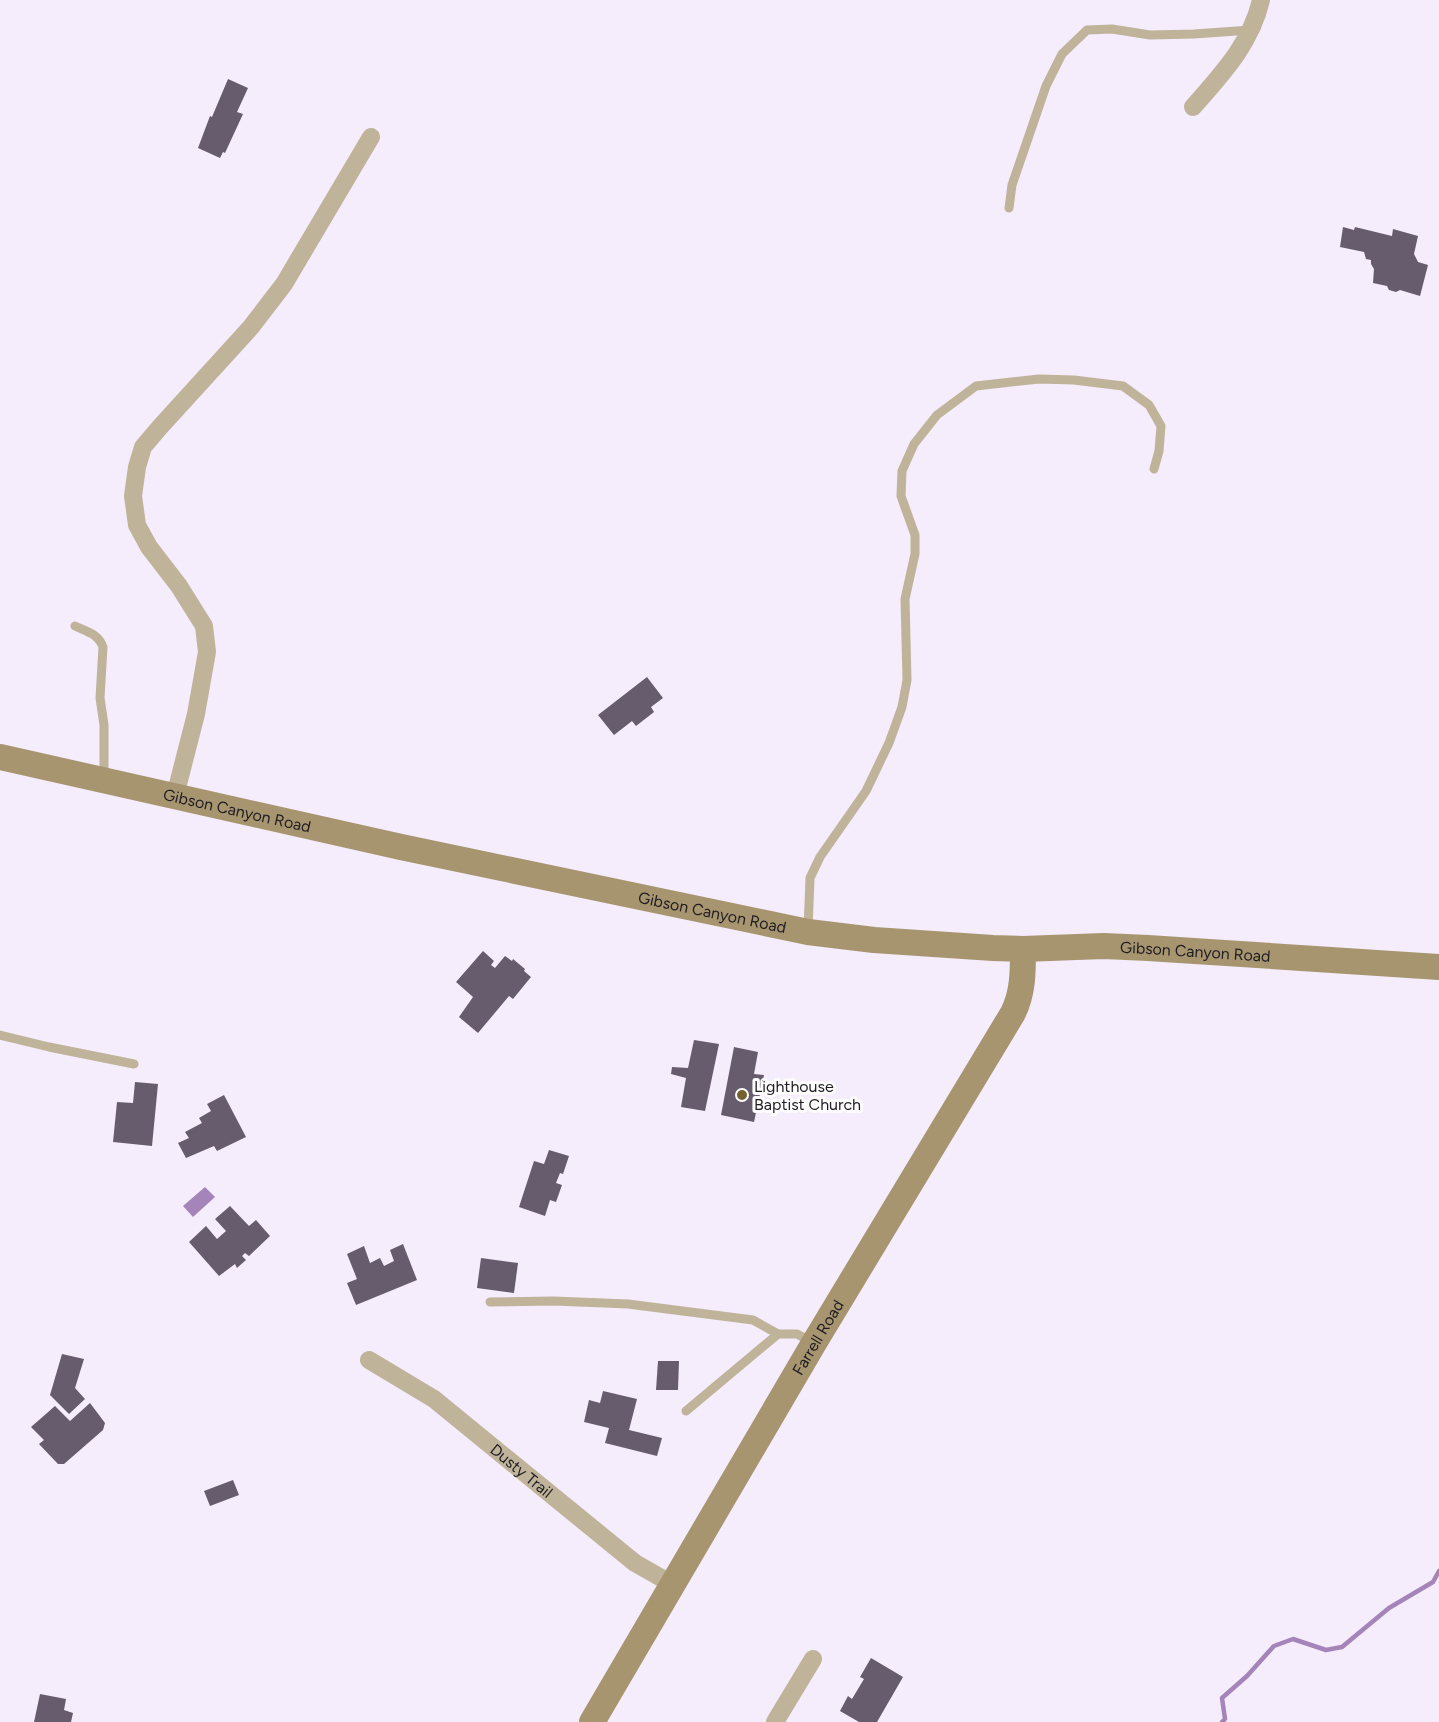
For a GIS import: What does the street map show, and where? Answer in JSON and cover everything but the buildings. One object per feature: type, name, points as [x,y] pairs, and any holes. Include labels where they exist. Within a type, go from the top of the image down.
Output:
[{"type":"main road","name":"Gibson Canyon Road","points":[[0,757],[400,847],[808,932],[883,941],[1023,949],[1104,946],[1439,967]]},
{"type":"main road","name":"Farrell Road","points":[[592,1722],[814,1343],[1013,1013],[1022,984],[1023,949]]},
{"type":"street","points":[[1193,107],[1236,57],[1251,30],[1261,0]]},
{"type":"street","points":[[175,796],[196,714],[207,652],[204,626],[179,585],[149,547],[137,525],[133,496],[137,467],[144,447],[160,427],[251,327],[284,284],[371,137]]},
{"type":"street","name":"Dusty Trail","points":[[369,1360],[434,1400],[635,1563],[672,1584]]},
{"type":"street","points":[[775,1722],[813,1659]]},
{"type":"lane","points":[[1009,208],[1012,185],[1046,86],[1062,54],[1087,30],[1112,29],[1150,35],[1251,30]]},
{"type":"lane","points":[[808,932],[810,878],[820,857],[866,791],[889,743],[902,707],[907,680],[904,599],[915,554],[915,536],[901,496],[902,471],[914,444],[937,415],[976,386],[1039,379],[1074,380],[1123,386],[1149,405],[1161,426],[1159,451],[1154,469]]},
{"type":"lane","points":[[75,627],[95,634],[103,647],[100,698],[104,725],[104,780]]},
{"type":"lane","points":[[0,1035],[134,1064]]},
{"type":"lane","points":[[490,1302],[562,1301],[628,1304],[753,1320],[778,1334],[797,1334],[814,1343]]},
{"type":"lane","points":[[686,1411],[778,1334]]},
{"type":"shaded area","points":[[205,1187],[215,1197],[193,1217],[183,1206]]},
{"type":"waterway","points":[[1222,1722],[1225,1719],[1222,1698],[1247,1676],[1274,1646],[1293,1639],[1326,1650],[1342,1647],[1389,1608],[1433,1582],[1439,1571]]},
{"type":"place","name":"Lighthouse Baptist Church","points":[[742,1095]]}]
